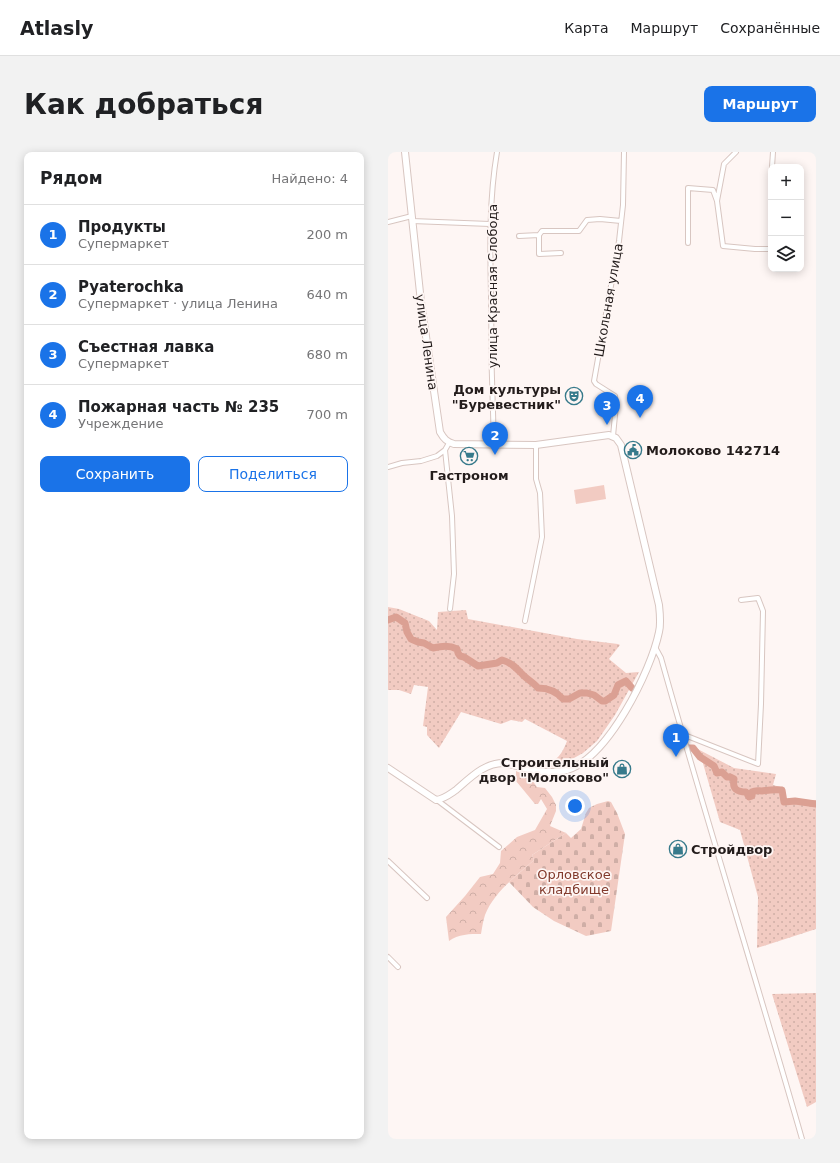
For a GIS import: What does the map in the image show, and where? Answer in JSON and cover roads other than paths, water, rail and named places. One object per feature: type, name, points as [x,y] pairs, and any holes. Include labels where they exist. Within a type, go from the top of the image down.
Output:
[{"type":"main road","name":"улица Ленина","points":[[405,152],[421,302],[440,432],[444,439],[449,443]]},
{"type":"main road","points":[[388,768],[436,800],[444,798],[481,770],[499,763],[505,763],[544,773],[569,770],[598,748],[620,719],[652,658],[660,630],[659,605],[621,445],[616,438],[613,436],[601,436],[536,445],[449,443]]},
{"type":"street","name":"улица Красная Слобода","points":[[494,445],[492,401],[490,224],[497,152]]},
{"type":"street","name":"Школьная улица","points":[[613,436],[616,405],[615,396],[596,384],[594,380],[621,221],[623,205],[624,152]]},
{"type":"street","points":[[717,201],[724,164],[736,152]]},
{"type":"street","points":[[772,164],[773,152]]},
{"type":"street","points":[[688,243],[688,188],[713,190],[717,201],[723,246],[771,249],[771,236]]},
{"type":"street","points":[[388,222],[412,218],[490,224]]},
{"type":"street","points":[[519,236],[539,235],[542,231],[579,231],[587,220],[600,219],[621,221]]},
{"type":"street","points":[[539,235],[539,254],[561,253]]},
{"type":"street","points":[[388,467],[437,456],[445,450],[449,443]]},
{"type":"street","points":[[525,621],[542,537],[540,493],[536,479],[536,445]]},
{"type":"street","points":[[445,450],[452,516],[454,574],[450,609]]},
{"type":"street","points":[[682,734],[758,764],[763,611],[758,598],[741,600]]},
{"type":"street","points":[[656,647],[802,1139]]},
{"type":"street","points":[[436,800],[499,847]]},
{"type":"street","points":[[388,861],[427,898]]},
{"type":"street","points":[[388,957],[398,966]]},
{"type":"waterway","points":[[388,620],[396,617],[405,623],[407,632],[411,639],[424,643],[433,648],[445,646],[457,649],[460,656],[478,666],[497,663],[502,660],[505,661],[514,666],[538,688],[552,690],[563,699],[569,699],[580,693],[587,693],[594,695],[602,701],[605,701],[614,695],[618,685],[626,681],[632,688]]},
{"type":"waterway","points":[[688,748],[693,748],[700,757],[714,766],[717,773],[722,772],[727,777],[734,779],[735,788],[746,792],[749,797],[752,796],[752,792],[755,791],[782,790],[784,802],[795,801],[816,804]]},
{"type":"place","name":"Дом культуры \"Буревестник\"","points":[[574,396]]},
{"type":"place","name":"Пожарная часть № 235","points":[[640,418]]},
{"type":"place","name":"Съестная лавка","points":[[607,425]]},
{"type":"place","name":"Молоково 142714","points":[[633,450]]},
{"type":"place","name":"Pyaterochka","points":[[495,455]]},
{"type":"place","name":"Гастроном","points":[[469,456]]},
{"type":"place","name":"Продукты","points":[[676,757]]},
{"type":"place","name":"Строительный двор \"Молоково\"","points":[[622,769]]},
{"type":"place","name":"Стройдвор","points":[[678,849]]},
{"type":"park label","name":"Орловское кладбище","points":[[574,882]]}]
